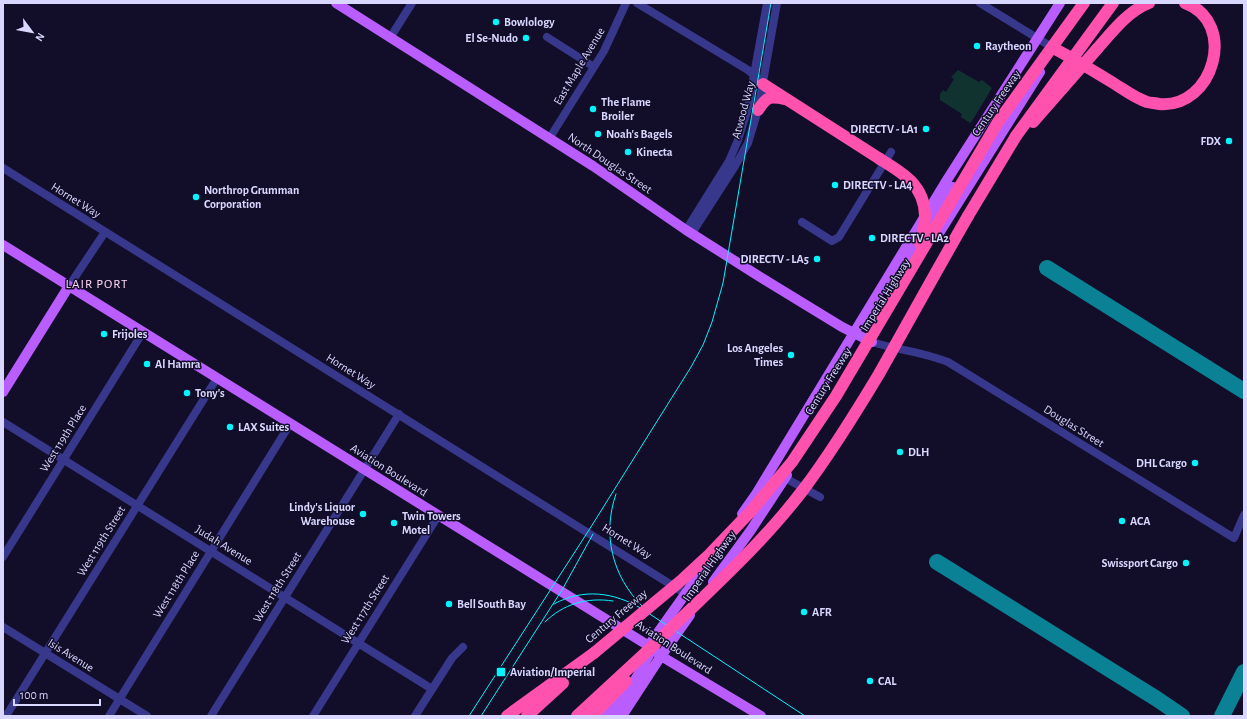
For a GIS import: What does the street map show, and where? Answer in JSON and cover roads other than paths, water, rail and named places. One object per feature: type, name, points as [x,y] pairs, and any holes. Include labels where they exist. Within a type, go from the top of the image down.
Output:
[{"type":"highway","points":[[998,122],[1073,3]]},
{"type":"highway","name":"Century Freeway","points":[[527,716],[594,653],[683,579],[709,555],[734,530],[792,462],[836,396],[908,278],[998,122],[1084,3]]},
{"type":"highway","points":[[577,716],[739,562],[767,533],[802,492],[825,461],[870,389],[968,216],[1016,136],[1113,3]]},
{"type":"highway","points":[[1016,136],[1037,118],[1114,30],[1142,6],[1149,3]]},
{"type":"highway","points":[[1056,49],[1148,102],[1165,104],[1179,102],[1191,96],[1201,86],[1209,74],[1214,59],[1215,46],[1212,32],[1206,19],[1198,10],[1185,3]]},
{"type":"highway","points":[[763,84],[898,170],[913,183],[922,196],[925,229],[908,278]]},
{"type":"highway","points":[[758,110],[764,101],[770,98],[775,97],[787,100]]},
{"type":"highway","points":[[592,716],[639,667],[652,645]]},
{"type":"highway","points":[[507,716],[594,653]]},
{"type":"main road","name":"North Douglas Street","points":[[336,3],[593,166],[689,231],[854,333],[872,342]]},
{"type":"main road","name":"Imperial Highway","points":[[652,645],[756,494],[854,333],[949,186],[1004,90],[1060,3]]},
{"type":"main road","name":"Imperial Highway","points":[[622,716],[661,656],[786,478],[872,342],[908,278],[1056,49],[1084,3]]},
{"type":"main road","points":[[908,278],[912,252],[949,186]]},
{"type":"main road","name":"Aviation Boulevard","points":[[3,245],[438,516],[652,645],[661,656],[761,716]]},
{"type":"main road","points":[[3,392],[69,286]]},
{"type":"main road","points":[[732,556],[740,537],[774,478],[773,466]]},
{"type":"main road","points":[[605,716],[652,645]]},
{"type":"main road","points":[[614,716],[649,654],[652,645]]},
{"type":"street","points":[[390,38],[412,3]]},
{"type":"street","name":"East Maple Avenue","points":[[549,138],[594,67],[612,34],[626,3]]},
{"type":"street","points":[[637,3],[748,70],[763,84]]},
{"type":"street","name":"Atwood Way","points":[[689,231],[734,150],[743,126],[748,108],[767,3]]},
{"type":"street","name":"Atwood Way","points":[[689,231],[741,156],[748,143],[758,110],[777,3]]},
{"type":"street","points":[[980,3],[1056,49]]},
{"type":"street","points":[[547,36],[594,67]]},
{"type":"street","points":[[802,222],[832,241],[839,237],[891,152]]},
{"type":"street","name":"Hornet Way","points":[[3,168],[686,594]]},
{"type":"street","points":[[949,186],[963,194]]},
{"type":"street","points":[[69,286],[106,232]]},
{"type":"street","name":"West 119th Place","points":[[3,557],[143,332]]},
{"type":"street","name":"Douglas Street","points":[[872,342],[884,346],[933,356],[948,362],[1234,538],[1244,515]]},
{"type":"street","name":"West 119th Street","points":[[6,716],[217,378]]},
{"type":"street","name":"West 118th Street","points":[[210,716],[399,414]]},
{"type":"street","name":"Judah Avenue","points":[[3,422],[432,689]]},
{"type":"street","name":"West 118th Place","points":[[109,716],[290,424]]},
{"type":"street","points":[[786,478],[820,497]]},
{"type":"street","name":"West 117th Street","points":[[312,716],[438,516]]},
{"type":"street","name":"Isis Avenue","points":[[3,627],[147,716]]},
{"type":"street","points":[[415,716],[452,658],[463,647]]},
{"type":"tram line","points":[[469,716],[589,530],[691,367],[703,345],[712,322],[723,283],[771,3]]},
{"type":"tram line","points":[[616,494],[610,524],[612,554],[623,581],[642,606]]},
{"type":"tram line","points":[[481,716],[562,590],[593,534]]},
{"type":"tram line","points":[[554,604],[565,599],[587,594],[609,596],[631,603],[805,716]]},
{"type":"tram line","points":[[545,622],[568,606],[576,603],[594,600],[613,601]]},
{"type":"place","name":"Bowlology","points":[[496,22]]},
{"type":"place","name":"El Se-Nudo","points":[[526,38]]},
{"type":"place","name":"Raytheon","points":[[977,46]]},
{"type":"place","name":"The Flame Broiler","points":[[593,109]]},
{"type":"place","name":"DIRECTV - LA1","points":[[926,129]]},
{"type":"place","name":"Noah's Bagels","points":[[598,134]]},
{"type":"place","name":"FDX","points":[[1229,141]]},
{"type":"place","name":"Kinecta","points":[[628,152]]},
{"type":"place","name":"DIRECTV - LA4","points":[[835,185]]},
{"type":"place","name":"Northrop Grumman Corporation","points":[[196,197]]},
{"type":"place","name":"DIRECTV - LA2","points":[[872,238]]},
{"type":"place","name":"DIRECTV - LA5","points":[[817,259]]},
{"type":"place","name":"Frijoles","points":[[104,334]]},
{"type":"place","name":"Los Angeles Times","points":[[791,355]]},
{"type":"place","name":"Al Hamra","points":[[147,364]]},
{"type":"place","name":"Tony's","points":[[187,393]]},
{"type":"place","name":"LAX Suites","points":[[230,427]]},
{"type":"place","name":"DLH","points":[[900,452]]},
{"type":"place","name":"DHL Cargo","points":[[1195,463]]},
{"type":"place","name":"Lindy's Liquor Warehouse","points":[[363,514]]},
{"type":"place","name":"ACA","points":[[1122,521]]},
{"type":"place","name":"Twin Towers Motel","points":[[394,523]]},
{"type":"place","name":"Swissport Cargo","points":[[1186,563]]},
{"type":"place","name":"Bell South Bay","points":[[449,604]]},
{"type":"place","name":"AFR","points":[[804,612]]},
{"type":"place","name":"Aviation/Imperial","points":[[501,672]]},
{"type":"place","name":"CAL","points":[[870,681]]},
{"type":"district","name":"LAIR PORT","points":[[97,283]]}]
